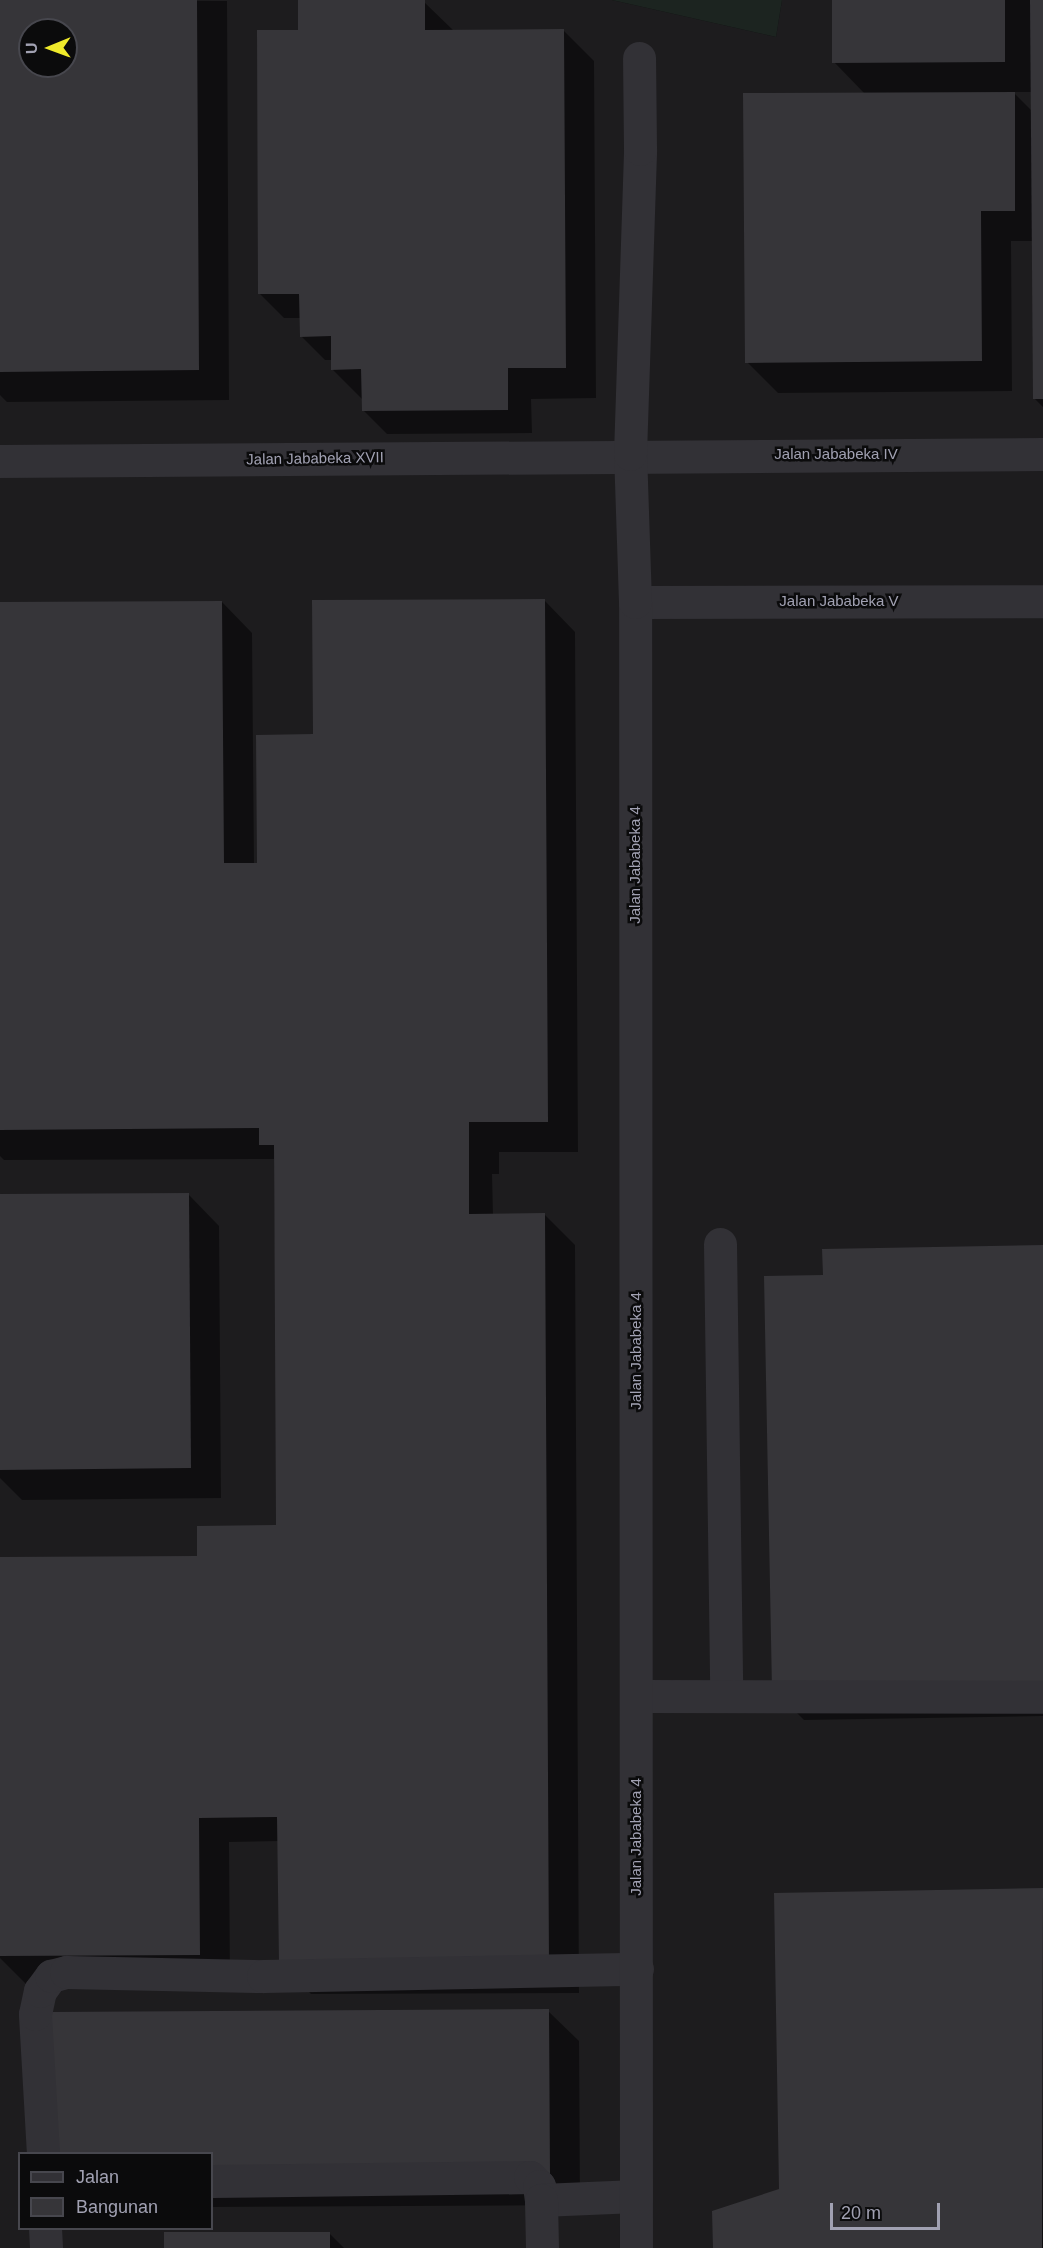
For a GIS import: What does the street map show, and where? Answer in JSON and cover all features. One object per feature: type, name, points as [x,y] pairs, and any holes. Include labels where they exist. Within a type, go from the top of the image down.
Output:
[{"type":"street","name":"Jalan Jababeka 4","points":[[636,2248],[635,602],[630,454],[640,149],[639,58]]},
{"type":"street","name":"Jalan Jababeka IV","points":[[630,454],[1043,454]]},
{"type":"street","name":"Jalan Jababeka XVII","points":[[0,462],[630,454]]},
{"type":"street","name":"Jalan Jababeka V","points":[[635,602],[1043,600]]},
{"type":"street","points":[[720,1244],[726,1696]]},
{"type":"street","points":[[636,1696],[1043,1697]]},
{"type":"street","points":[[43,2152],[35,2014],[40,1991],[51,1976],[66,1972],[263,1976],[637,1969]]},
{"type":"street","points":[[213,2181],[530,2177],[539,2186],[542,2248]]},
{"type":"street","points":[[541,2200],[636,2196]]},
{"type":"street","points":[[45,2230],[46,2248]]},
{"type":"shaded area","points":[[0,0],[612,0],[776,37],[782,0],[1043,0],[1043,2248],[0,2248]]},
{"type":"shaded area","points":[[612,0],[782,0],[776,37]]},
{"type":"building","points":[[0,0],[197,0],[199,370],[0,372]]},
{"type":"building","points":[[298,0],[425,0],[425,30],[564,29],[566,368],[508,368],[508,410],[362,411],[361,369],[331,370],[331,336],[300,337],[299,294],[258,294],[257,30],[298,30]]},
{"type":"building","points":[[832,0],[1005,0],[1005,62],[832,63]]},
{"type":"building","points":[[1030,0],[1043,0],[1043,399],[1033,399]]},
{"type":"building","points":[[1015,92],[1015,211],[981,211],[982,361],[745,363],[743,93]]},
{"type":"building","points":[[545,599],[548,1122],[469,1122],[469,1214],[545,1213],[549,1963],[279,1964],[277,1817],[199,1818],[200,1955],[0,1956],[0,1557],[197,1556],[197,1526],[276,1525],[274,1145],[259,1145],[259,1128],[0,1130],[0,602],[222,601],[224,863],[257,863],[256,735],[313,734],[312,600]]},
{"type":"building","points":[[189,1193],[191,1468],[0,1470],[0,1194]]},
{"type":"building","points":[[1043,1245],[1043,1685],[772,1690],[764,1276],[823,1275],[822,1249]]},
{"type":"building","points":[[1043,1888],[1042,2248],[713,2248],[712,2211],[779,2189],[774,1893]]},
{"type":"building","points":[[549,2009],[550,2175],[213,2177],[213,2152],[51,2152],[51,2012]]},
{"type":"building","points":[[164,2232],[330,2232],[330,2248],[164,2248]]}]
